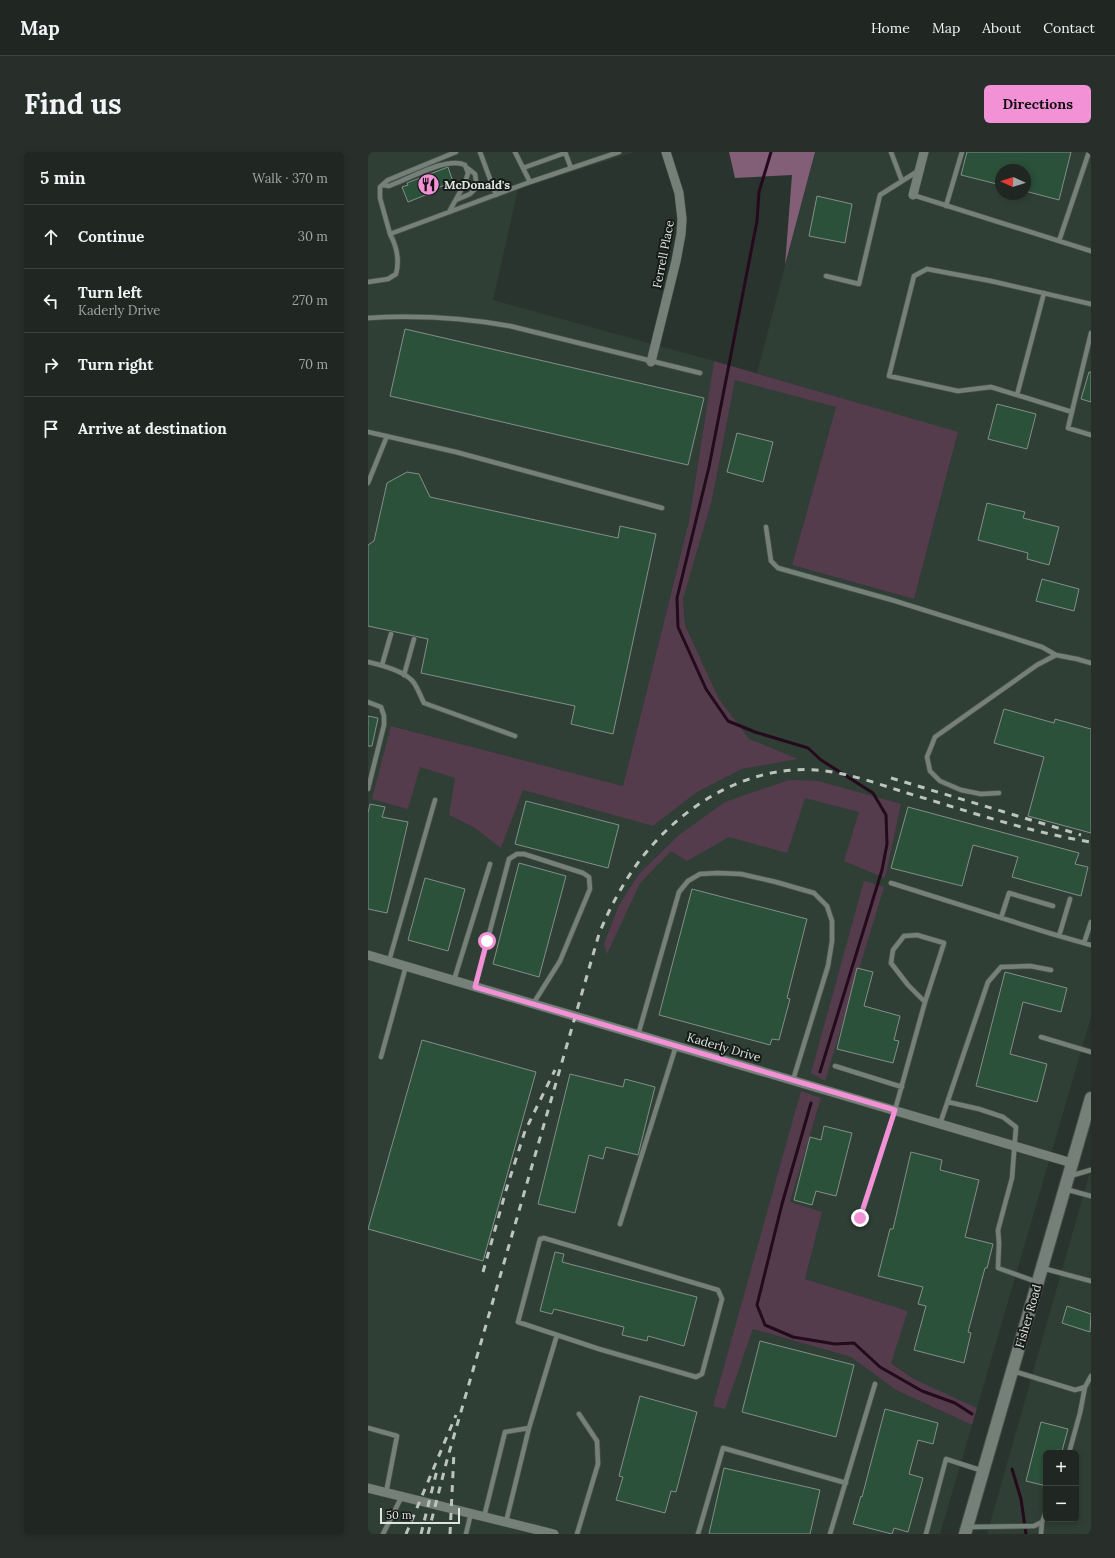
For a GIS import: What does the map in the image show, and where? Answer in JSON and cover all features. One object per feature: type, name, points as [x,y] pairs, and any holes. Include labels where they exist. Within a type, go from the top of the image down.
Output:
[{"type":"main road","name":"Fisher Road","points":[[966,1531],[1091,1098]]},
{"type":"street","name":"Ferrell Place","points":[[651,362],[676,261],[682,227],[682,212],[679,193],[666,152]]},
{"type":"street","points":[[913,195],[924,152]]},
{"type":"street","name":"Kaderly Drive","points":[[368,955],[1072,1163]]},
{"type":"street","points":[[368,1488],[554,1534]]},
{"type":"lane","points":[[368,282],[388,279],[396,274],[399,263],[396,246],[390,234],[380,198],[380,187],[400,175],[456,152]]},
{"type":"lane","points":[[480,152],[496,195]]},
{"type":"lane","points":[[515,152],[530,182]]},
{"type":"lane","points":[[390,234],[530,182],[620,152]]},
{"type":"lane","points":[[891,152],[902,182]]},
{"type":"lane","points":[[946,206],[962,152]]},
{"type":"lane","points":[[1059,241],[1089,152]]},
{"type":"lane","points":[[523,168],[565,153],[571,168]]},
{"type":"lane","points":[[383,185],[389,186],[426,170],[453,162],[460,162],[465,164],[466,167],[475,174],[477,187],[470,194],[456,200]]},
{"type":"lane","points":[[449,212],[465,183],[468,173],[466,167]]},
{"type":"lane","points":[[826,276],[859,284],[880,195],[919,170]]},
{"type":"lane","points":[[913,195],[1091,251]]},
{"type":"lane","points":[[1072,412],[991,387],[958,391],[889,376],[914,276],[928,269],[991,281],[1091,304]]},
{"type":"lane","points":[[1017,395],[1044,293]]},
{"type":"lane","points":[[368,318],[393,316],[480,321],[510,326],[700,373]]},
{"type":"lane","points":[[1091,333],[1068,428],[1091,435]]},
{"type":"lane","points":[[368,432],[456,452],[662,508]]},
{"type":"lane","points":[[368,483],[387,436]]},
{"type":"lane","points":[[766,527],[771,561],[778,568],[892,600],[1042,647],[1056,656],[1091,663]]},
{"type":"lane","points":[[382,665],[392,634]]},
{"type":"lane","points":[[404,674],[414,639]]},
{"type":"lane","points":[[999,793],[981,794],[940,781],[930,771],[927,757],[935,737],[1037,665],[1056,656]]},
{"type":"lane","points":[[368,662],[382,665],[410,678],[415,683],[424,703],[515,736]]},
{"type":"lane","points":[[368,702],[381,707],[384,716],[384,725],[368,789]]},
{"type":"lane","points":[[389,961],[435,800]]},
{"type":"lane","points":[[475,987],[509,859],[517,854],[524,854],[583,873],[589,877],[590,889],[560,961],[533,1004]]},
{"type":"lane","points":[[454,980],[490,864]]},
{"type":"lane","points":[[638,1035],[679,892],[688,881],[700,874],[741,874],[814,893],[827,906],[832,920],[832,941],[828,966],[793,1080]]},
{"type":"lane","points":[[891,883],[1091,945]]},
{"type":"lane","points":[[1001,918],[1009,893],[1052,906]]},
{"type":"lane","points":[[1060,936],[1070,899]]},
{"type":"lane","points":[[1084,943],[1091,922]]},
{"type":"lane","points":[[860,1218],[895,1110],[925,1002],[944,943],[916,935],[904,936],[892,950],[892,963],[908,985],[925,1002]]},
{"type":"lane","points":[[381,1057],[406,966]]},
{"type":"lane","points":[[940,1124],[988,982],[1001,967],[1030,966],[1051,970]]},
{"type":"lane","points":[[1041,1037],[1091,1052]]},
{"type":"lane","points":[[620,1224],[676,1046]]},
{"type":"lane","points":[[835,1066],[902,1086]]},
{"type":"lane","points":[[948,1102],[980,1109],[1003,1117],[1016,1127],[1012,1178],[998,1230],[998,1268],[1038,1283]]},
{"type":"lane","points":[[1068,1177],[1091,1170]]},
{"type":"lane","points":[[1065,1189],[1091,1196]]},
{"type":"lane","points":[[544,1238],[718,1290],[722,1299],[702,1374],[696,1377],[599,1349],[557,1335],[518,1322],[540,1239],[544,1238]]},
{"type":"lane","points":[[1042,1268],[1091,1281]]},
{"type":"lane","points":[[506,1522],[529,1428],[557,1335]]},
{"type":"lane","points":[[1012,1371],[1075,1390],[1085,1386]]},
{"type":"lane","points":[[1070,1450],[1080,1413],[1085,1386],[1091,1376]]},
{"type":"lane","points":[[830,1534],[875,1384]]},
{"type":"lane","points":[[577,1534],[598,1464],[597,1441],[579,1414]]},
{"type":"lane","points":[[368,1428],[397,1436],[386,1493]]},
{"type":"lane","points":[[484,1517],[505,1432],[529,1428]]},
{"type":"lane","points":[[698,1534],[723,1448],[846,1483]]},
{"type":"lane","points":[[926,1534],[946,1459],[983,1471]]},
{"type":"lane","points":[[383,1534],[402,1496]]},
{"type":"lane","points":[[466,1534],[471,1513]]},
{"type":"lane","points":[[966,1531],[1034,1526],[1042,1522]]},
{"type":"lane","points":[[1041,1534],[1042,1522]]},
{"type":"shaded area","points":[[368,152],[635,152],[518,189],[493,300],[714,361],[689,521],[623,786],[392,726],[420,767],[456,778],[449,815],[475,828],[501,847],[523,790],[653,826],[697,792],[742,769],[797,759],[749,740],[719,699],[685,625],[683,599],[712,500],[735,379],[836,407],[792,565],[914,599],[958,433],[757,373],[815,152],[1091,152],[1091,1017],[977,1408],[914,1379],[891,1362],[908,1311],[805,1279],[822,1212],[790,1203],[821,1098],[801,1091],[725,1409],[753,1329],[851,1357],[896,1390],[972,1425],[940,1534],[368,1534]]},
{"type":"shaded area","points":[[729,152],[815,152],[785,265],[792,175],[735,178]]},
{"type":"shaded area","points":[[714,361],[958,432],[914,599],[792,565],[836,407],[735,380],[712,500],[683,599],[685,625],[719,699],[749,739],[798,759],[742,769],[697,792],[653,826],[523,790],[501,848],[475,828],[449,815],[455,778],[420,767],[408,809],[372,799],[391,726],[623,786],[689,521]]},
{"type":"shaded area","points":[[789,780],[818,781],[901,804],[885,878],[844,861],[859,812],[805,798],[787,853],[729,837],[687,861],[671,851],[640,883],[607,954],[604,944],[619,905],[639,874],[679,835],[725,802]]},
{"type":"shaded area","points":[[864,881],[884,887],[825,1081],[811,1073]]},
{"type":"shaded area","points":[[801,1091],[821,1098],[790,1202],[822,1212],[805,1279],[908,1311],[891,1363],[914,1379],[977,1408],[972,1425],[896,1390],[851,1357],[753,1329],[725,1409],[713,1406]]},
{"type":"shaded area","points":[[1091,1168],[1091,1534],[987,1534]]},
{"type":"building","points":[[967,152],[1071,152],[1059,200],[1031,193],[1031,164],[995,164],[995,184],[961,175]]},
{"type":"building","name":"McDonald's","points":[[448,167],[453,182],[432,190],[433,192],[408,202],[402,187],[408,185],[407,183]]},
{"type":"building","points":[[817,196],[852,204],[845,243],[809,236]]},
{"type":"building","points":[[405,329],[704,398],[688,465],[390,396]]},
{"type":"building","points":[[1089,372],[1091,372],[1091,402],[1081,399]]},
{"type":"building","points":[[997,404],[1036,414],[1027,449],[988,439]]},
{"type":"building","points":[[737,433],[773,442],[763,482],[727,472]]},
{"type":"building","points":[[407,472],[419,474],[430,497],[618,538],[620,526],[656,534],[613,734],[571,724],[575,706],[421,673],[428,639],[368,626],[368,545],[374,541],[387,483]]},
{"type":"building","points":[[987,503],[1025,512],[1023,518],[1059,527],[1049,565],[1027,559],[1028,553],[978,540]]},
{"type":"building","points":[[1042,579],[1079,589],[1074,611],[1036,601]]},
{"type":"building","points":[[1004,709],[1054,723],[1055,719],[1091,729],[1091,833],[1028,816],[1044,757],[994,743]]},
{"type":"building","points":[[368,716],[378,718],[372,746],[368,746]]},
{"type":"building","points":[[526,801],[619,825],[608,868],[515,844]]},
{"type":"building","points":[[370,804],[385,807],[382,817],[408,822],[387,913],[368,909],[368,813]]},
{"type":"building","points":[[908,807],[1079,853],[1075,864],[1088,867],[1081,896],[1012,877],[1018,857],[973,845],[962,886],[891,868]]},
{"type":"building","points":[[519,863],[566,876],[539,977],[493,964]]},
{"type":"building","points":[[425,878],[465,889],[448,951],[408,940]]},
{"type":"building","points":[[692,889],[807,919],[787,998],[790,999],[779,1040],[772,1039],[770,1045],[659,1015]]},
{"type":"building","points":[[857,968],[873,972],[864,1006],[900,1016],[894,1040],[899,1041],[893,1063],[837,1049]]},
{"type":"building","points":[[1005,972],[1067,988],[1061,1012],[1023,1002],[1010,1054],[1047,1064],[1037,1102],[976,1086]]},
{"type":"building","points":[[422,1040],[536,1072],[483,1261],[368,1229]]},
{"type":"building","points":[[570,1074],[623,1087],[625,1079],[655,1087],[638,1155],[606,1147],[603,1159],[589,1155],[575,1213],[538,1204]]},
{"type":"building","points":[[824,1126],[852,1133],[836,1196],[816,1191],[812,1205],[794,1200],[810,1137],[821,1140]]},
{"type":"building","points":[[911,1152],[942,1160],[940,1170],[979,1180],[965,1237],[993,1244],[968,1332],[971,1333],[964,1363],[914,1350],[926,1306],[918,1304],[923,1287],[878,1276],[890,1229],[893,1229]]},
{"type":"building","points":[[555,1252],[564,1254],[562,1262],[697,1297],[684,1346],[648,1336],[647,1341],[622,1335],[624,1327],[554,1309],[552,1314],[540,1311]]},
{"type":"building","points":[[1067,1306],[1091,1314],[1090,1332],[1062,1323]]},
{"type":"building","points":[[760,1341],[854,1365],[836,1437],[742,1412]]},
{"type":"building","points":[[640,1396],[697,1412],[676,1492],[671,1491],[665,1513],[616,1500],[623,1477],[619,1476]]},
{"type":"building","points":[[885,1409],[938,1423],[933,1444],[918,1440],[909,1474],[923,1478],[908,1532],[894,1528],[892,1534],[853,1524],[861,1496],[862,1497]]},
{"type":"building","points":[[1041,1422],[1068,1429],[1062,1450],[1043,1450],[1043,1485],[1026,1481]]},
{"type":"building","points":[[724,1468],[820,1490],[810,1534],[709,1534]]},
{"type":"waterway","points":[[771,152],[759,192],[757,221],[709,467],[677,598],[678,627],[706,689],[728,721],[755,732],[808,748],[821,760],[873,793],[886,815],[887,844],[882,870],[820,1072]]},
{"type":"waterway","points":[[811,1103],[782,1204],[757,1305],[765,1325],[793,1337],[835,1344],[854,1343],[880,1367],[922,1391],[955,1403],[972,1414]]},
{"type":"waterway","points":[[1012,1469],[1021,1499],[1026,1534]]},
{"type":"railway","points":[[428,1534],[447,1460],[599,934],[622,886],[640,860],[657,840],[675,822],[696,806],[741,782],[765,774],[790,770],[816,770],[839,773],[874,782],[1021,827],[1091,842]]},
{"type":"railway","points":[[891,778],[1081,835]]},
{"type":"railway","points":[[483,1272],[507,1187],[525,1131],[555,1070]]},
{"type":"railway","points":[[406,1534],[456,1415]]},
{"type":"railway","points":[[450,1534],[454,1452]]},
{"type":"railway","points":[[421,1534],[437,1470]]},
{"type":"place","name":"McDonald's","points":[[428,184]]},
{"type":"route","points":[[487,941],[475,987],[895,1110],[860,1218]]}]
